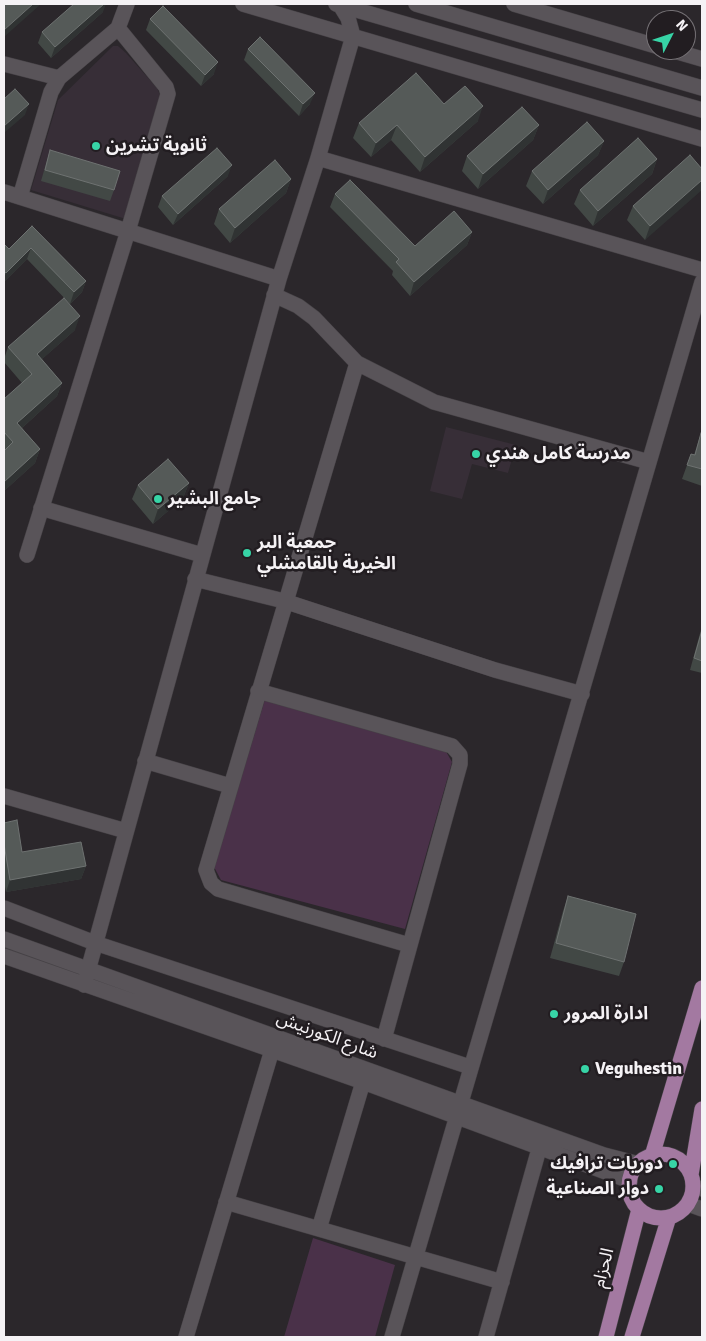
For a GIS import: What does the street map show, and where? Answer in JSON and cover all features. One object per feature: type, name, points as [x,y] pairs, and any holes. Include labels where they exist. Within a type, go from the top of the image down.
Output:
[{"type":"main road","points":[[702,988],[646,1160],[630,1182],[630,1191],[639,1209],[653,1217],[670,1217],[695,1206],[702,1109]]},
{"type":"main road","points":[[646,1160],[668,1155],[676,1158],[682,1162],[696,1184]]},
{"type":"main road","name":"الحزام","points":[[606,1337],[639,1209]]},
{"type":"main road","points":[[632,1337],[670,1217]]},
{"type":"street","points":[[20,197],[51,92],[59,78],[118,28],[127,4]]},
{"type":"street","points":[[244,4],[702,139]]},
{"type":"street","points":[[84,985],[274,295],[318,158],[353,36],[348,18],[337,4]]},
{"type":"street","points":[[337,4],[702,110]]},
{"type":"street","points":[[416,4],[702,88]]},
{"type":"street","points":[[514,4],[553,9],[646,42]]},
{"type":"street","points":[[353,36],[370,23],[384,19]]},
{"type":"street","points":[[27,555],[128,231],[168,94],[166,88],[118,28]]},
{"type":"street","points":[[4,64],[59,78]]},
{"type":"street","points":[[318,158],[702,270]]},
{"type":"street","points":[[4,192],[279,279]]},
{"type":"street","points":[[392,1337],[457,1110],[582,694],[702,282]]},
{"type":"street","points":[[274,295],[298,306],[314,318],[356,363],[434,402],[649,462]]},
{"type":"street","points":[[356,363],[284,601],[206,870],[211,884],[218,889],[409,945]]},
{"type":"street","points":[[41,508],[202,555]]},
{"type":"street","points":[[196,579],[284,601],[495,670],[582,694]]},
{"type":"street","points":[[258,691],[452,746],[459,751],[460,764],[384,1039]]},
{"type":"street","points":[[145,762],[230,786]]},
{"type":"street","points":[[4,796],[126,831]]},
{"type":"street","points":[[4,908],[95,943],[470,1067]]},
{"type":"street","name":"شارع الكورنيش","points":[[4,939],[457,1110],[539,1149],[630,1182]]},
{"type":"street","name":"شارع الكورنيش","points":[[4,956],[363,1082],[604,1155],[646,1160]]},
{"type":"street","points":[[186,1337],[272,1050]]},
{"type":"street","points":[[319,1229],[363,1082]]},
{"type":"street","points":[[486,1337],[539,1149]]},
{"type":"street","points":[[226,1202],[502,1282]]},
{"type":"shaded area","name":"ثانوية تشرين","points":[[113,46],[118,46],[126,53],[157,88],[161,97],[126,219],[31,190],[58,100]]},
{"type":"shaded area","name":"مدرسة كامل هندي","points":[[446,427],[516,445],[508,473],[472,464],[462,499],[430,491]]},
{"type":"shaded area","points":[[266,696],[444,748],[452,762],[405,929],[221,880],[214,867]]},
{"type":"shaded area","points":[[313,1238],[395,1265],[375,1337],[284,1337]]},
{"type":"building","points":[[4,4],[33,4],[4,30]]},
{"type":"building","points":[[74,4],[104,4],[55,47],[42,32]]},
{"type":"building","points":[[163,6],[218,62],[205,75],[150,19]]},
{"type":"building","points":[[260,37],[315,93],[303,104],[248,49]]},
{"type":"building","points":[[416,73],[444,104],[465,86],[483,106],[425,157],[397,125],[376,143],[359,123]]},
{"type":"building","points":[[15,89],[29,104],[4,126],[4,99]]},
{"type":"building","points":[[522,107],[539,125],[483,174],[467,156]]},
{"type":"building","points":[[587,122],[604,141],[548,190],[532,171]]},
{"type":"building","points":[[638,138],[657,159],[598,211],[580,190]]},
{"type":"building","points":[[217,148],[232,165],[178,214],[162,196]]},
{"type":"building","points":[[50,150],[120,171],[114,190],[45,170]]},
{"type":"building","points":[[690,155],[702,169],[702,180],[650,226],[633,206]]},
{"type":"building","points":[[275,160],[291,179],[235,228],[219,209]]},
{"type":"building","points":[[350,180],[415,246],[454,211],[472,232],[414,282],[396,262],[399,259],[335,194]]},
{"type":"building","points":[[32,226],[86,281],[74,292],[31,248],[6,273],[4,271],[4,244],[9,249]]},
{"type":"building","points":[[64,298],[80,316],[37,354],[62,383],[17,423],[40,449],[4,482],[4,451],[13,442],[4,432],[4,399],[32,374],[8,347]]},
{"type":"building","points":[[701,433],[702,469],[687,465],[691,454],[695,455]]},
{"type":"building","points":[[168,459],[189,483],[158,509],[138,485]]},
{"type":"building","points":[[702,630],[702,661],[694,658]]},
{"type":"building","points":[[17,820],[22,852],[81,842],[86,866],[10,880],[4,844],[4,823]]},
{"type":"building","points":[[568,896],[636,914],[624,962],[556,943]]},
{"type":"place","name":"ثانوية تشرين","points":[[96,146]]},
{"type":"place","name":"مدرسة كامل هندي","points":[[476,454]]},
{"type":"place","name":"جامع البشير","points":[[158,499]]},
{"type":"place","name":"جمعية البر الخيرية بالقامشلي","points":[[247,553]]},
{"type":"place","name":"ادارة المرور","points":[[554,1014]]},
{"type":"place","name":"Veguhestin","points":[[585,1069]]},
{"type":"place","name":"دوريات ترافيك","points":[[673,1164]]},
{"type":"place","name":"دوار الصناعية","points":[[659,1189]]}]
